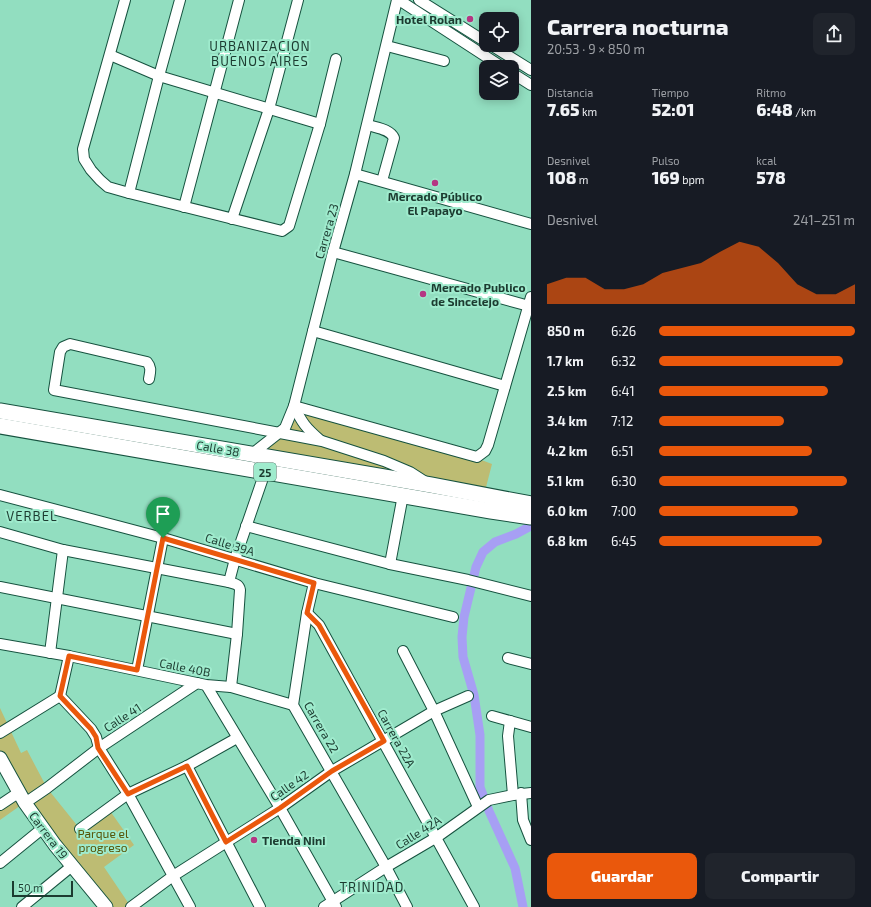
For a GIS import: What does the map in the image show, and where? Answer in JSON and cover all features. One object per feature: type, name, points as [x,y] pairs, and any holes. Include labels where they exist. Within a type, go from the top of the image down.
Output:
[{"type":"highway","name":"Calle 38","points":[[0,410],[430,485],[531,510]]},
{"type":"highway","name":"Calle 38","points":[[0,426],[491,511],[531,510]]},
{"type":"main road","name":"Carrera 19","points":[[0,758],[21,798],[72,866],[106,907]]},
{"type":"street","points":[[125,0],[83,149],[84,159],[91,170],[108,187],[129,193],[282,231],[289,226],[320,124],[336,59]]},
{"type":"street","points":[[129,193],[180,0]]},
{"type":"street","points":[[184,207],[239,0]]},
{"type":"street","points":[[232,219],[269,109],[298,0]]},
{"type":"street","points":[[398,0],[491,60]]},
{"type":"street","name":"Carrera 23","points":[[252,454],[280,433],[287,423],[294,406],[333,252],[368,125],[398,0]]},
{"type":"street","points":[[420,0],[479,38]]},
{"type":"street","points":[[387,46],[444,61]]},
{"type":"street","points":[[502,52],[531,70]]},
{"type":"street","points":[[110,55],[159,76],[320,124]]},
{"type":"street","points":[[519,78],[531,86]]},
{"type":"street","points":[[368,125],[387,131],[392,134],[394,138],[382,181]]},
{"type":"street","points":[[355,174],[531,224]]},
{"type":"street","points":[[294,406],[471,456],[477,457],[482,455],[488,445],[530,302],[333,252]]},
{"type":"street","points":[[313,331],[505,386]]},
{"type":"street","points":[[149,379],[151,371],[150,366],[146,362],[70,344],[63,346],[60,352],[54,390],[322,441],[384,461],[410,472],[430,485]]},
{"type":"street","points":[[294,406],[301,421],[307,429],[322,441]]},
{"type":"street","points":[[229,582],[234,559],[265,472]]},
{"type":"street","name":"Calle 39A","points":[[0,495],[163,538],[314,583],[453,617]]},
{"type":"street","points":[[390,564],[402,495]]},
{"type":"street","points":[[246,526],[390,564],[473,581],[531,596]]},
{"type":"street","points":[[0,532],[63,550],[237,584],[240,587],[240,590],[231,688]]},
{"type":"street","points":[[137,670],[163,538]]},
{"type":"street","points":[[50,653],[63,550]]},
{"type":"street","points":[[307,613],[314,583]]},
{"type":"street","points":[[0,587],[237,634]]},
{"type":"street","name":"Carrera 22","points":[[307,613],[293,705],[332,771],[407,907]]},
{"type":"street","name":"Carrera 22A","points":[[307,613],[319,625],[437,837],[474,907]]},
{"type":"street","name":"Calle 40B","points":[[0,644],[69,656],[201,684],[231,688],[293,705]]},
{"type":"street","points":[[403,651],[481,806]]},
{"type":"street","points":[[0,733],[60,696],[69,656]]},
{"type":"street","points":[[508,658],[531,664]]},
{"type":"street","points":[[201,684],[237,738],[280,808],[331,905]]},
{"type":"street","name":"Calle 41","points":[[0,805],[47,788],[98,748],[201,684]]},
{"type":"street","points":[[60,696],[91,729],[96,737],[98,748],[128,794],[190,907]]},
{"type":"street","name":"Calle 42","points":[[131,907],[173,876],[280,808],[332,771],[434,711],[468,696]]},
{"type":"street","points":[[492,716],[531,727]]},
{"type":"street","points":[[510,721],[508,736],[521,794],[523,820],[531,840]]},
{"type":"street","points":[[80,829],[128,794],[187,766],[237,738]]},
{"type":"street","points":[[187,766],[260,907]]},
{"type":"street","name":"Calle 42A","points":[[331,905],[386,867],[437,837],[481,806],[496,798],[521,794]]},
{"type":"street","points":[[0,863],[43,828]]},
{"type":"street","points":[[22,907],[72,866]]},
{"type":"green space","points":[[294,406],[471,456],[492,464],[484,495],[252,454],[280,433]]},
{"type":"green space","name":"Parque el progreso","points":[[0,708],[21,753],[27,750],[47,788],[80,829],[108,808],[134,845],[104,867],[131,907],[106,907],[24,803],[0,820],[0,805],[18,793],[0,758]]},
{"type":"waterway","points":[[523,907],[515,868],[489,811],[480,787],[480,735],[474,695],[463,657],[462,637],[464,617],[476,567],[483,552],[495,542],[516,534],[529,527],[531,524]]},
{"type":"place","name":"Hotel Rolan","points":[[470,19]]},
{"type":"place","name":"Mercado Público El Papayo","points":[[435,183]]},
{"type":"place","name":"Mercado Publico de Sincelejo","points":[[423,294]]},
{"type":"place","name":"Tienda Nini","points":[[254,840]]},
{"type":"district","name":"URBANIZACION BUENOS AIRES","points":[[260,54]]},
{"type":"district","name":"VERBEL","points":[[32,516]]},
{"type":"district","name":"TRINIDAD","points":[[372,887]]},
{"type":"route","points":[[163,538],[314,583],[307,613],[319,625],[384,741],[332,771],[280,808],[226,842],[187,766],[128,794],[98,748],[96,737],[91,729],[60,696],[69,656],[137,670],[163,538]]}]
